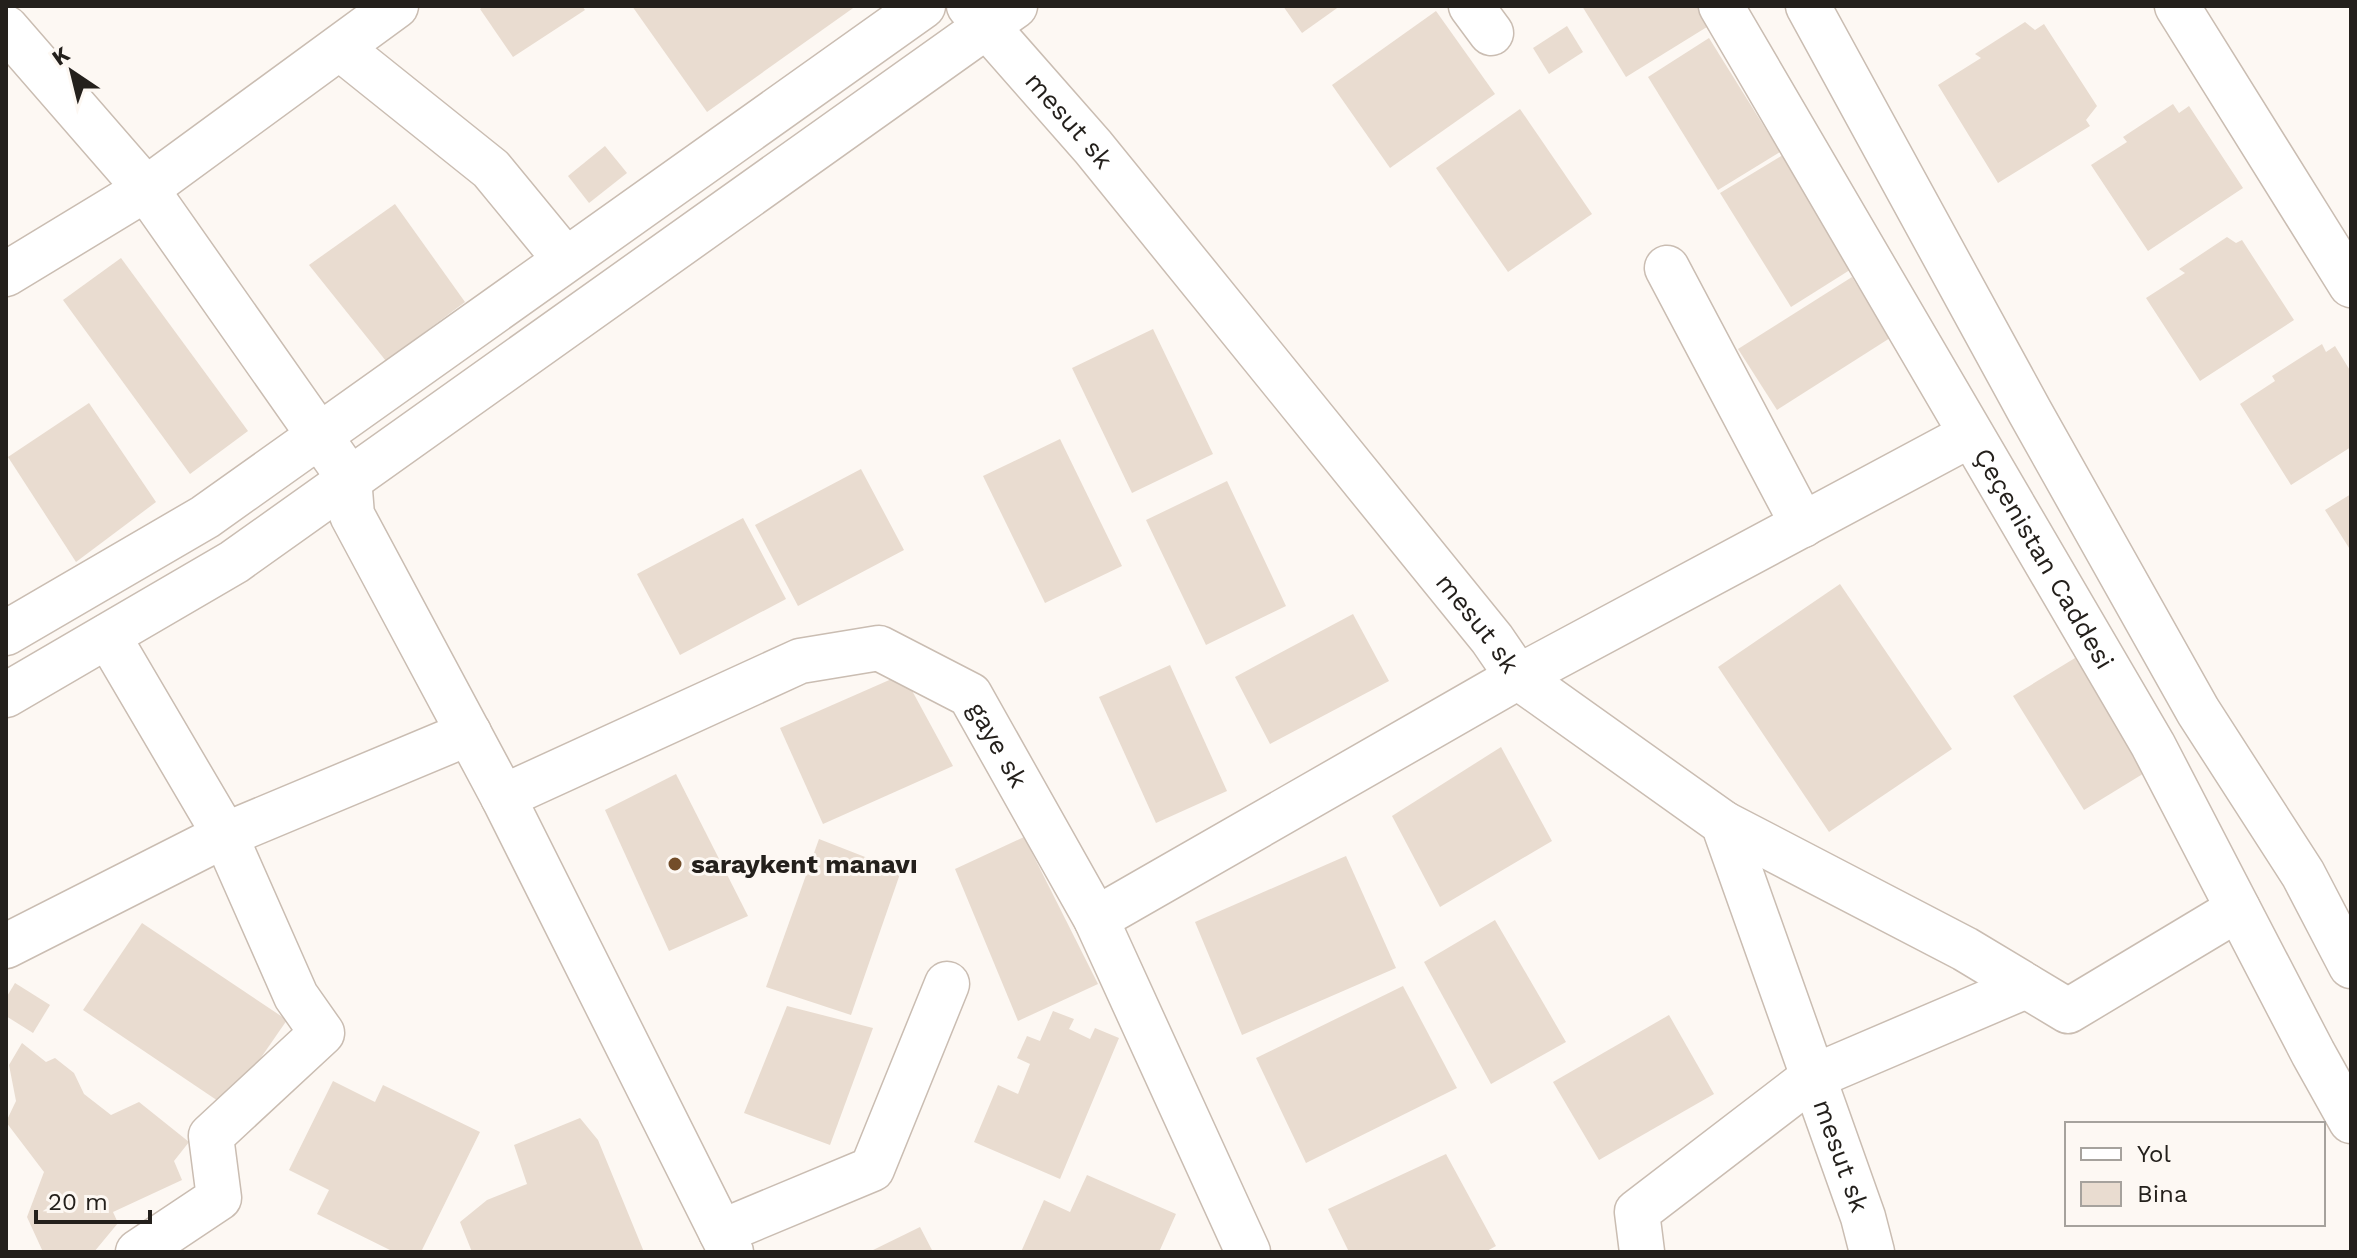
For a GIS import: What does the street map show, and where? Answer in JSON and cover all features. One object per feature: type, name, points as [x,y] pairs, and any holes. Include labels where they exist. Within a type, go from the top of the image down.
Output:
[{"type":"street","points":[[6,274],[146,189],[396,6]]},
{"type":"street","points":[[6,633],[205,517],[923,6]]},
{"type":"street","name":"Çeçenistan Caddesi","points":[[1721,6],[2153,745],[2351,1121]]},
{"type":"street","points":[[1808,6],[2191,697],[2303,874],[2351,966]]},
{"type":"street","points":[[2177,6],[2351,285]]},
{"type":"street","points":[[6,695],[234,562],[991,12]]},
{"type":"street","name":"mesut sk","points":[[991,12],[1093,147],[1452,589],[1518,677],[1723,823],[1863,1217],[1872,1252]]},
{"type":"street","points":[[6,28],[146,189],[349,478],[352,515],[503,797],[726,1242],[872,1169],[947,984]]},
{"type":"street","points":[[340,48],[491,169],[565,259]]},
{"type":"street","points":[[1667,268],[1803,525]]},
{"type":"street","points":[[1096,919],[1518,677],[1970,435]]},
{"type":"street","points":[[108,636],[225,835],[296,996],[322,1033],[211,1136],[219,1198],[138,1252]]},
{"type":"street","name":"gaye sk","points":[[503,797],[800,661],[879,648],[970,695],[1096,919],[1248,1252]]},
{"type":"street","points":[[6,946],[225,835],[469,733]]},
{"type":"street","points":[[1723,823],[1965,949],[2068,1011],[2238,909]]},
{"type":"street","points":[[1642,1252],[1637,1212],[1813,1077],[2026,986]]},
{"type":"building","points":[[484,6],[582,6],[585,10],[513,57],[480,9]]},
{"type":"building","points":[[632,6],[856,6],[707,112]]},
{"type":"building","points":[[1283,6],[1340,6],[1302,33]]},
{"type":"building","points":[[1582,6],[1705,6],[1715,22],[1626,77]]},
{"type":"building","points":[[1436,11],[1495,94],[1390,168],[1332,85]]},
{"type":"building","points":[[2025,22],[2035,30],[2044,24],[2097,106],[2086,120],[2090,126],[1998,183],[1938,85],[1981,58],[1975,54]]},
{"type":"building","points":[[1567,26],[1583,52],[1549,74],[1533,48]]},
{"type":"building","points":[[1709,38],[1780,152],[1718,190],[1648,77]]},
{"type":"building","points":[[2173,104],[2179,113],[2189,106],[2243,188],[2148,251],[2091,165],[2127,142],[2123,137]]},
{"type":"building","points":[[1520,109],[1592,214],[1508,272],[1436,168]]},
{"type":"building","points":[[605,146],[627,173],[589,203],[568,176]]},
{"type":"building","points":[[1783,155],[1853,268],[1791,307],[1720,193]]},
{"type":"building","points":[[395,204],[465,302],[386,361],[309,265]]},
{"type":"building","points":[[2227,237],[2236,243],[2242,240],[2294,320],[2200,381],[2146,298],[2185,273],[2179,269]]},
{"type":"building","points":[[121,258],[248,431],[190,474],[63,300]]},
{"type":"building","points":[[1852,277],[1890,338],[1777,410],[1738,349]]},
{"type":"building","points":[[1153,329],[1213,454],[1132,493],[1072,368]]},
{"type":"building","points":[[2322,344],[2326,352],[2335,346],[2351,372],[2351,447],[2291,485],[2240,404],[2275,381],[2272,376]]},
{"type":"building","points":[[89,403],[156,502],[76,562],[8,457]]},
{"type":"building","points":[[1060,439],[1122,566],[1045,603],[983,476]]},
{"type":"building","points":[[861,469],[904,550],[798,606],[755,525]]},
{"type":"building","points":[[1227,481],[1286,606],[1206,645],[1146,520]]},
{"type":"building","points":[[2351,494],[2351,551],[2325,510]]},
{"type":"building","points":[[743,518],[786,599],[680,655],[637,574]]},
{"type":"building","points":[[1840,584],[1952,749],[1829,832],[1718,667]]},
{"type":"building","points":[[1353,614],[1389,681],[1270,744],[1235,677]]},
{"type":"building","points":[[2075,658],[2146,772],[2084,810],[2013,696]]},
{"type":"building","points":[[1170,665],[1227,791],[1156,823],[1099,697]]},
{"type":"building","points":[[903,674],[953,766],[823,824],[780,728]]},
{"type":"building","points":[[1501,747],[1552,841],[1440,907],[1392,816]]},
{"type":"building","points":[[676,774],[748,916],[669,951],[605,810]]},
{"type":"building","points":[[1024,837],[1098,984],[1018,1021],[955,869]]},
{"type":"building","points":[[819,839],[901,871],[851,1015],[766,987]]},
{"type":"building","points":[[1346,856],[1396,968],[1242,1035],[1195,922]]},
{"type":"building","points":[[1495,920],[1566,1042],[1491,1084],[1424,962]]},
{"type":"building","points":[[142,923],[287,1020],[227,1107],[83,1010]]},
{"type":"building","points":[[15,983],[50,1005],[33,1033],[6,1016],[6,998]]},
{"type":"building","points":[[1403,986],[1457,1088],[1306,1163],[1256,1058]]},
{"type":"building","points":[[787,1006],[873,1028],[830,1145],[744,1113]]},
{"type":"building","points":[[1053,1011],[1074,1019],[1069,1029],[1090,1039],[1095,1028],[1119,1038],[1060,1179],[974,1142],[998,1085],[1018,1094],[1030,1064],[1017,1058],[1027,1036],[1040,1041]]},
{"type":"building","points":[[1669,1015],[1714,1094],[1599,1160],[1553,1082]]},
{"type":"building","points":[[22,1043],[46,1062],[55,1058],[74,1073],[84,1094],[111,1115],[139,1102],[189,1142],[174,1161],[182,1180],[113,1212],[118,1223],[94,1252],[43,1252],[27,1217],[44,1172],[6,1122],[16,1101],[9,1065]]},
{"type":"building","points":[[333,1081],[375,1102],[383,1085],[480,1132],[421,1252],[394,1252],[317,1214],[329,1190],[289,1170]]},
{"type":"building","points":[[580,1118],[598,1140],[644,1252],[472,1252],[460,1222],[487,1200],[527,1184],[514,1145]]},
{"type":"building","points":[[1446,1154],[1496,1246],[1485,1252],[1349,1252],[1328,1209]]},
{"type":"building","points":[[1087,1175],[1176,1214],[1159,1252],[1021,1252],[1044,1200],[1070,1212]]},
{"type":"building","points":[[920,1227],[933,1252],[869,1252]]},
{"type":"place","name":"saraykent manavı","points":[[675,864]]}]
